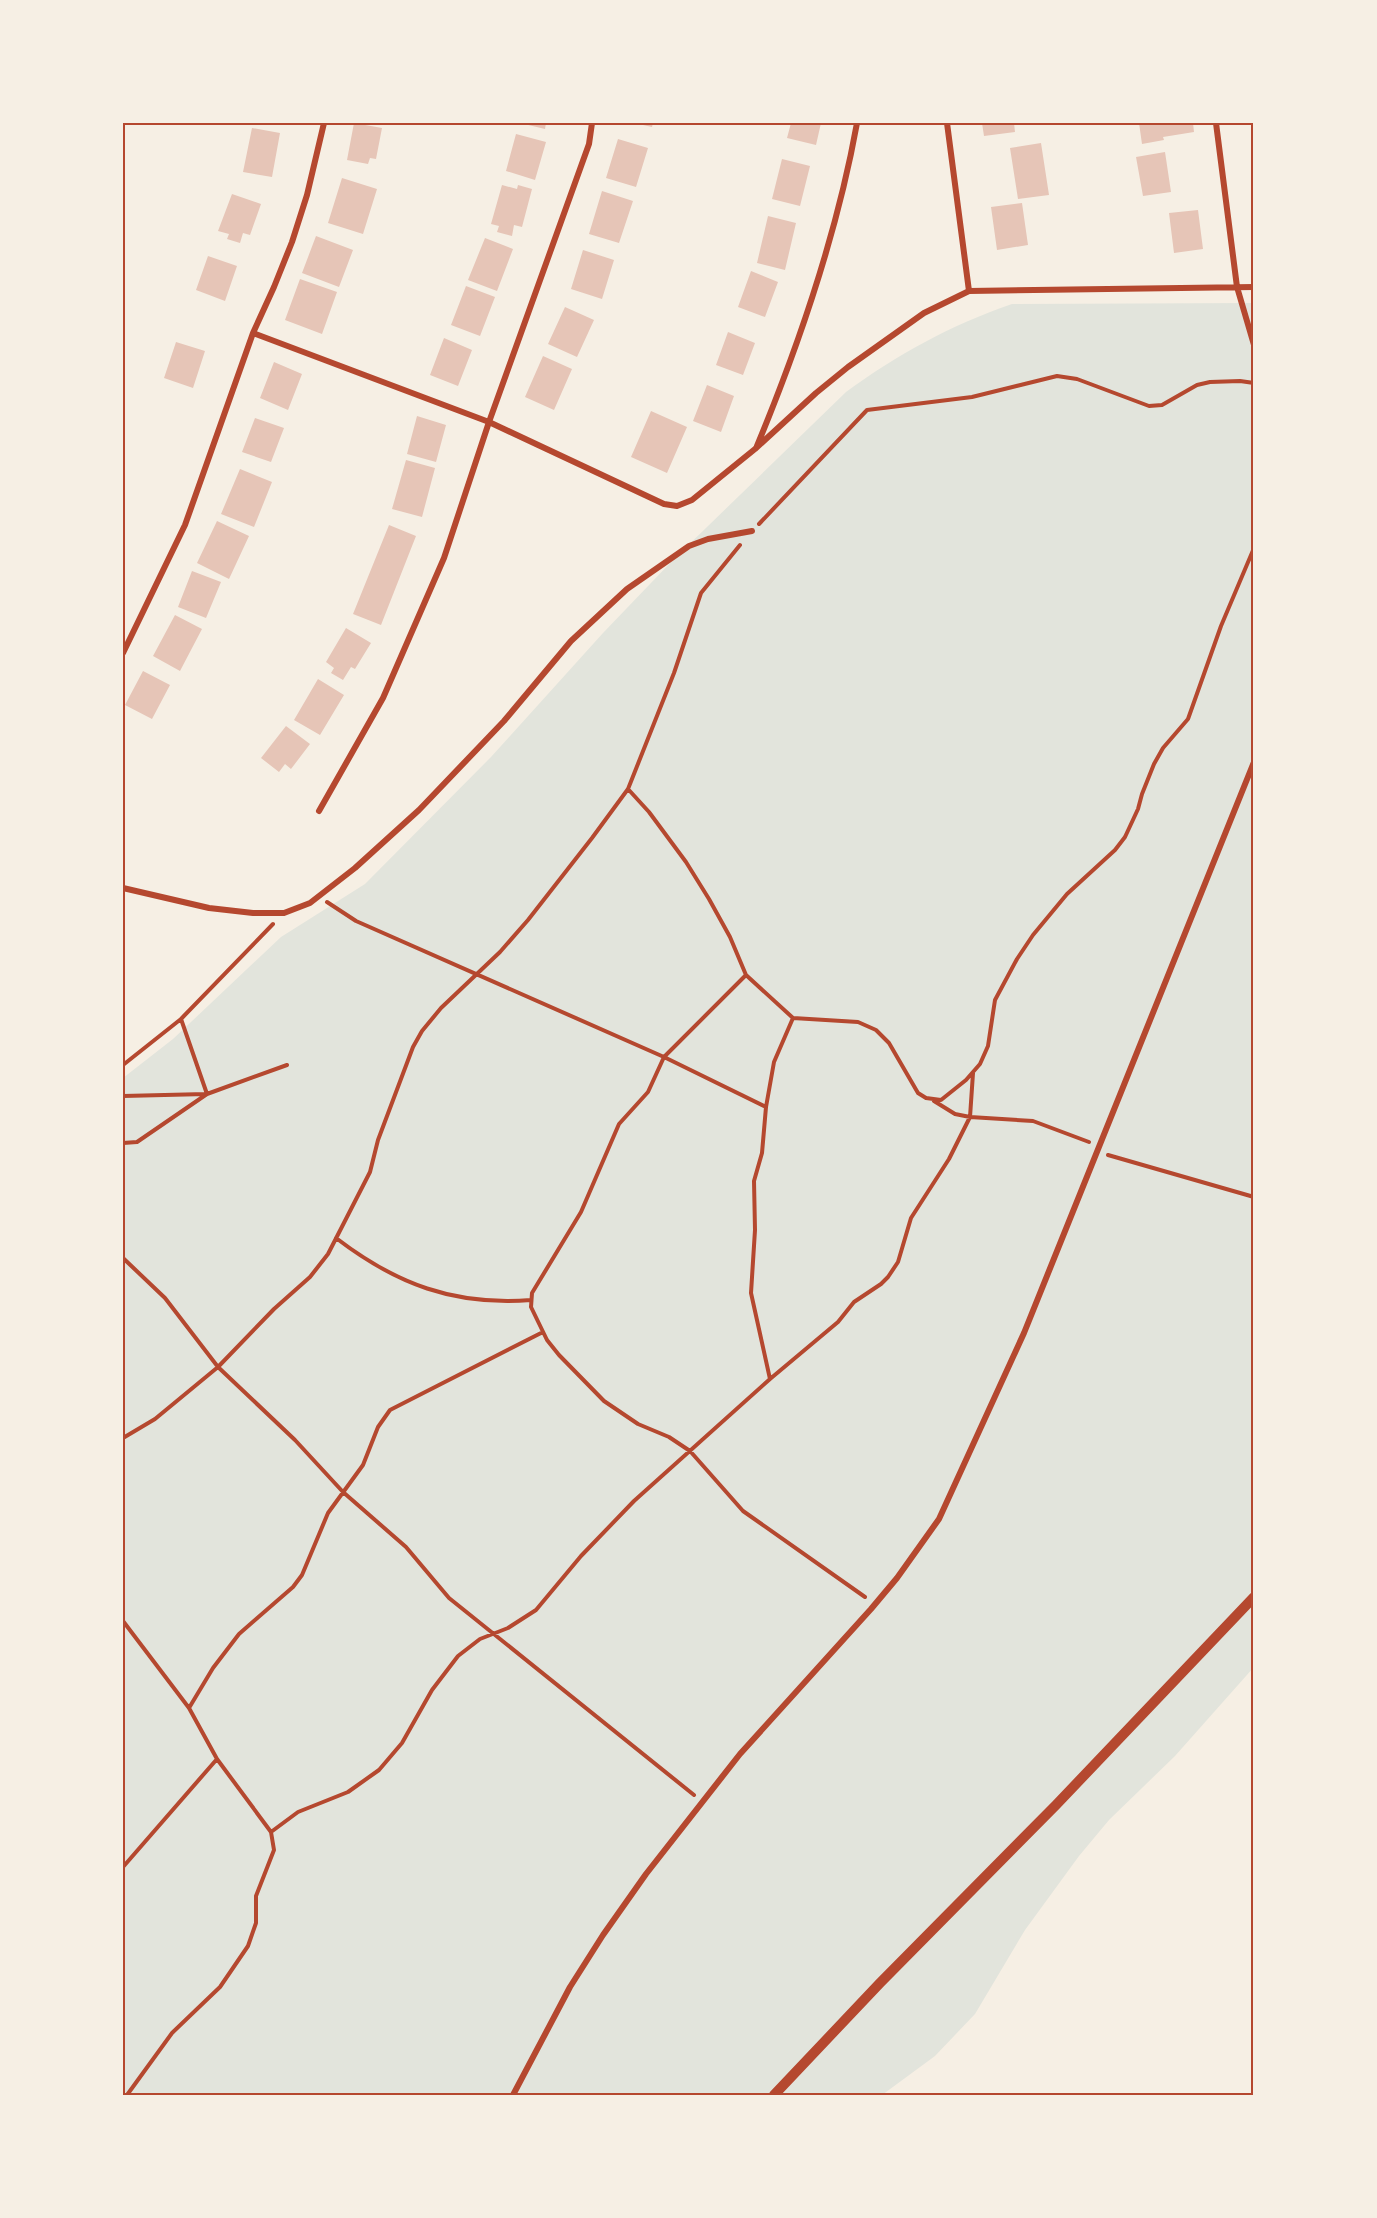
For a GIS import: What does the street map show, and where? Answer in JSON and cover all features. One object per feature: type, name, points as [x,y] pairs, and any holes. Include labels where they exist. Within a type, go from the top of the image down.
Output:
[{"type":"street","points":[[123,653],[184,525],[253,333],[292,242],[307,195],[324,123]]},
{"type":"street","points":[[319,811],[383,698],[444,558],[489,422],[589,144],[592,123]]},
{"type":"street","points":[[755,449],[785,376],[815,290],[839,204],[857,123]]},
{"type":"street","points":[[947,123],[969,291]]},
{"type":"street","points":[[1216,123],[1237,287],[1254,345]]},
{"type":"street","points":[[253,333],[489,422],[670,506],[685,504],[692,500],[755,449],[816,393],[885,339],[924,313],[969,291],[1254,287]]},
{"type":"street","points":[[123,888],[209,908],[254,913],[297,909],[319,897],[419,810],[504,721],[571,641],[627,590],[688,546],[708,539],[752,531]]},
{"type":"street","points":[[513,2095],[540,2040],[597,1944],[635,1889],[702,1801],[784,1704],[875,1605],[939,1519],[1024,1334],[1254,762]]},
{"type":"street","points":[[774,2095],[1254,1597]]},
{"type":"path","points":[[123,1438],[155,1419],[218,1367],[310,1277],[328,1254],[370,1172],[378,1140],[413,1047],[431,1018],[500,952],[555,887],[628,789],[674,673],[701,593],[752,531],[867,410],[972,397],[1057,376],[1077,379],[1149,406],[1162,405],[1197,385],[1210,382],[1254,383]]},
{"type":"path","points":[[934,1100],[941,1100],[973,1072],[988,1046],[995,1000],[1017,959],[1052,911],[1084,877],[1115,850],[1132,824],[1154,764],[1163,748],[1188,719],[1217,636],[1254,548]]},
{"type":"path","points":[[628,789],[649,812],[686,862],[720,918],[746,975],[793,1018],[858,1022],[867,1025],[889,1043],[918,1093],[934,1100],[955,1114],[969,1117],[1033,1120],[1098,1149],[1254,1197]]},
{"type":"path","points":[[319,897],[356,921],[664,1057],[766,1107]]},
{"type":"path","points":[[123,1065],[181,1019],[284,912]]},
{"type":"path","points":[[746,975],[664,1057],[648,1092],[624,1117],[614,1132],[581,1212],[535,1287],[531,1300],[533,1313],[559,1355],[604,1401],[638,1424],[669,1437],[690,1451],[743,1511],[875,1605]]},
{"type":"path","points":[[770,1379],[751,1293],[755,1230],[754,1181],[762,1153],[766,1107],[774,1062],[793,1018]]},
{"type":"path","points":[[181,1019],[207,1094]]},
{"type":"path","points":[[123,1143],[137,1142],[207,1094],[287,1065]]},
{"type":"path","points":[[271,1832],[298,1812],[348,1792],[379,1770],[402,1743],[432,1690],[458,1656],[469,1646],[508,1628],[536,1610],[607,1528],[634,1502],[770,1379],[838,1322],[854,1302],[888,1277],[898,1262],[911,1218],[949,1159],[969,1117],[973,1072]]},
{"type":"path","points":[[123,1096],[207,1094]]},
{"type":"path","points":[[336,1238],[381,1269],[427,1289],[469,1299],[510,1302],[531,1300]]},
{"type":"path","points":[[123,1258],[165,1299],[218,1367],[295,1440],[343,1492],[406,1547],[449,1598],[702,1801]]},
{"type":"path","points":[[189,1708],[213,1668],[239,1634],[293,1587],[302,1575],[320,1528],[334,1504],[363,1465],[378,1428],[390,1410],[543,1332]]},
{"type":"path","points":[[123,1621],[189,1708],[217,1759],[271,1832],[274,1850],[256,1896],[256,1923],[248,1946],[220,1987],[172,2033],[127,2095]]},
{"type":"path","points":[[123,1867],[217,1759]]},
{"type":"shaded area","points":[[1254,303],[1254,1667],[1175,1756],[1109,1820],[1079,1856],[1025,1930],[975,2014],[935,2056],[882,2095],[123,2095],[123,1078],[173,1039],[281,937],[365,884],[491,757],[603,633],[673,560],[846,392],[866,378],[946,331],[1012,304]]},
{"type":"building","points":[[354,123],[382,128],[376,159],[370,158],[368,164],[347,160]]},
{"type":"building","points":[[520,123],[546,123],[545,129]]},
{"type":"building","points":[[634,123],[653,123],[652,127]]},
{"type":"building","points":[[791,123],[821,123],[816,145],[787,138]]},
{"type":"building","points":[[982,123],[1014,123],[1015,132],[984,136]]},
{"type":"building","points":[[1139,123],[1193,123],[1194,132],[1163,137],[1164,140],[1142,144]]},
{"type":"building","points":[[252,128],[280,133],[272,177],[243,172]]},
{"type":"building","points":[[516,134],[546,142],[535,180],[506,171]]},
{"type":"building","points":[[618,139],[648,148],[636,187],[606,178]]},
{"type":"building","points":[[1041,143],[1049,195],[1018,199],[1010,148]]},
{"type":"building","points":[[1165,152],[1171,192],[1143,196],[1136,157]]},
{"type":"building","points":[[782,159],[810,166],[800,206],[772,199]]},
{"type":"building","points":[[342,178],[377,189],[363,234],[328,223]]},
{"type":"building","points":[[502,185],[517,189],[518,185],[532,189],[522,227],[514,225],[512,236],[497,232],[499,226],[491,224]]},
{"type":"building","points":[[602,191],[633,201],[619,243],[589,234]]},
{"type":"building","points":[[232,194],[261,204],[250,235],[243,233],[240,243],[227,239],[229,234],[218,231]]},
{"type":"building","points":[[1022,203],[1028,245],[997,250],[991,207]]},
{"type":"building","points":[[1198,210],[1203,249],[1174,253],[1169,213]]},
{"type":"building","points":[[768,216],[796,223],[785,270],[757,263]]},
{"type":"building","points":[[316,236],[353,250],[339,287],[302,273]]},
{"type":"building","points":[[485,238],[513,249],[497,291],[468,280]]},
{"type":"building","points":[[583,250],[614,260],[602,299],[571,289]]},
{"type":"building","points":[[208,256],[237,266],[225,301],[196,290]]},
{"type":"building","points":[[751,271],[778,282],[765,317],[738,307]]},
{"type":"building","points":[[300,279],[337,292],[322,334],[285,320]]},
{"type":"building","points":[[466,286],[495,297],[480,336],[451,325]]},
{"type":"building","points":[[565,307],[594,320],[577,357],[548,344]]},
{"type":"building","points":[[728,332],[755,343],[743,375],[716,365]]},
{"type":"building","points":[[444,338],[472,350],[458,386],[430,375]]},
{"type":"building","points":[[176,342],[205,351],[193,388],[164,378]]},
{"type":"building","points":[[543,356],[572,369],[554,410],[525,397]]},
{"type":"building","points":[[274,362],[302,374],[288,410],[260,398]]},
{"type":"building","points":[[707,385],[734,396],[721,432],[693,421]]},
{"type":"building","points":[[651,411],[687,427],[667,473],[631,457]]},
{"type":"building","points":[[417,416],[446,425],[436,462],[407,454]]},
{"type":"building","points":[[255,418],[284,428],[271,462],[242,452]]},
{"type":"building","points":[[406,460],[435,468],[422,517],[392,509]]},
{"type":"building","points":[[240,469],[272,482],[254,527],[221,514]]},
{"type":"building","points":[[217,521],[249,536],[229,579],[197,563]]},
{"type":"building","points":[[389,525],[416,536],[381,625],[353,614]]},
{"type":"building","points":[[192,571],[221,582],[206,618],[178,607]]},
{"type":"building","points":[[175,615],[202,629],[180,671],[153,656]]},
{"type":"building","points":[[346,628],[371,643],[355,669],[351,667],[343,680],[331,673],[334,668],[326,662]]},
{"type":"building","points":[[143,671],[170,685],[152,719],[125,705]]},
{"type":"building","points":[[318,679],[344,695],[320,735],[294,720]]},
{"type":"building","points":[[286,726],[310,744],[291,769],[285,764],[279,772],[261,758]]}]
